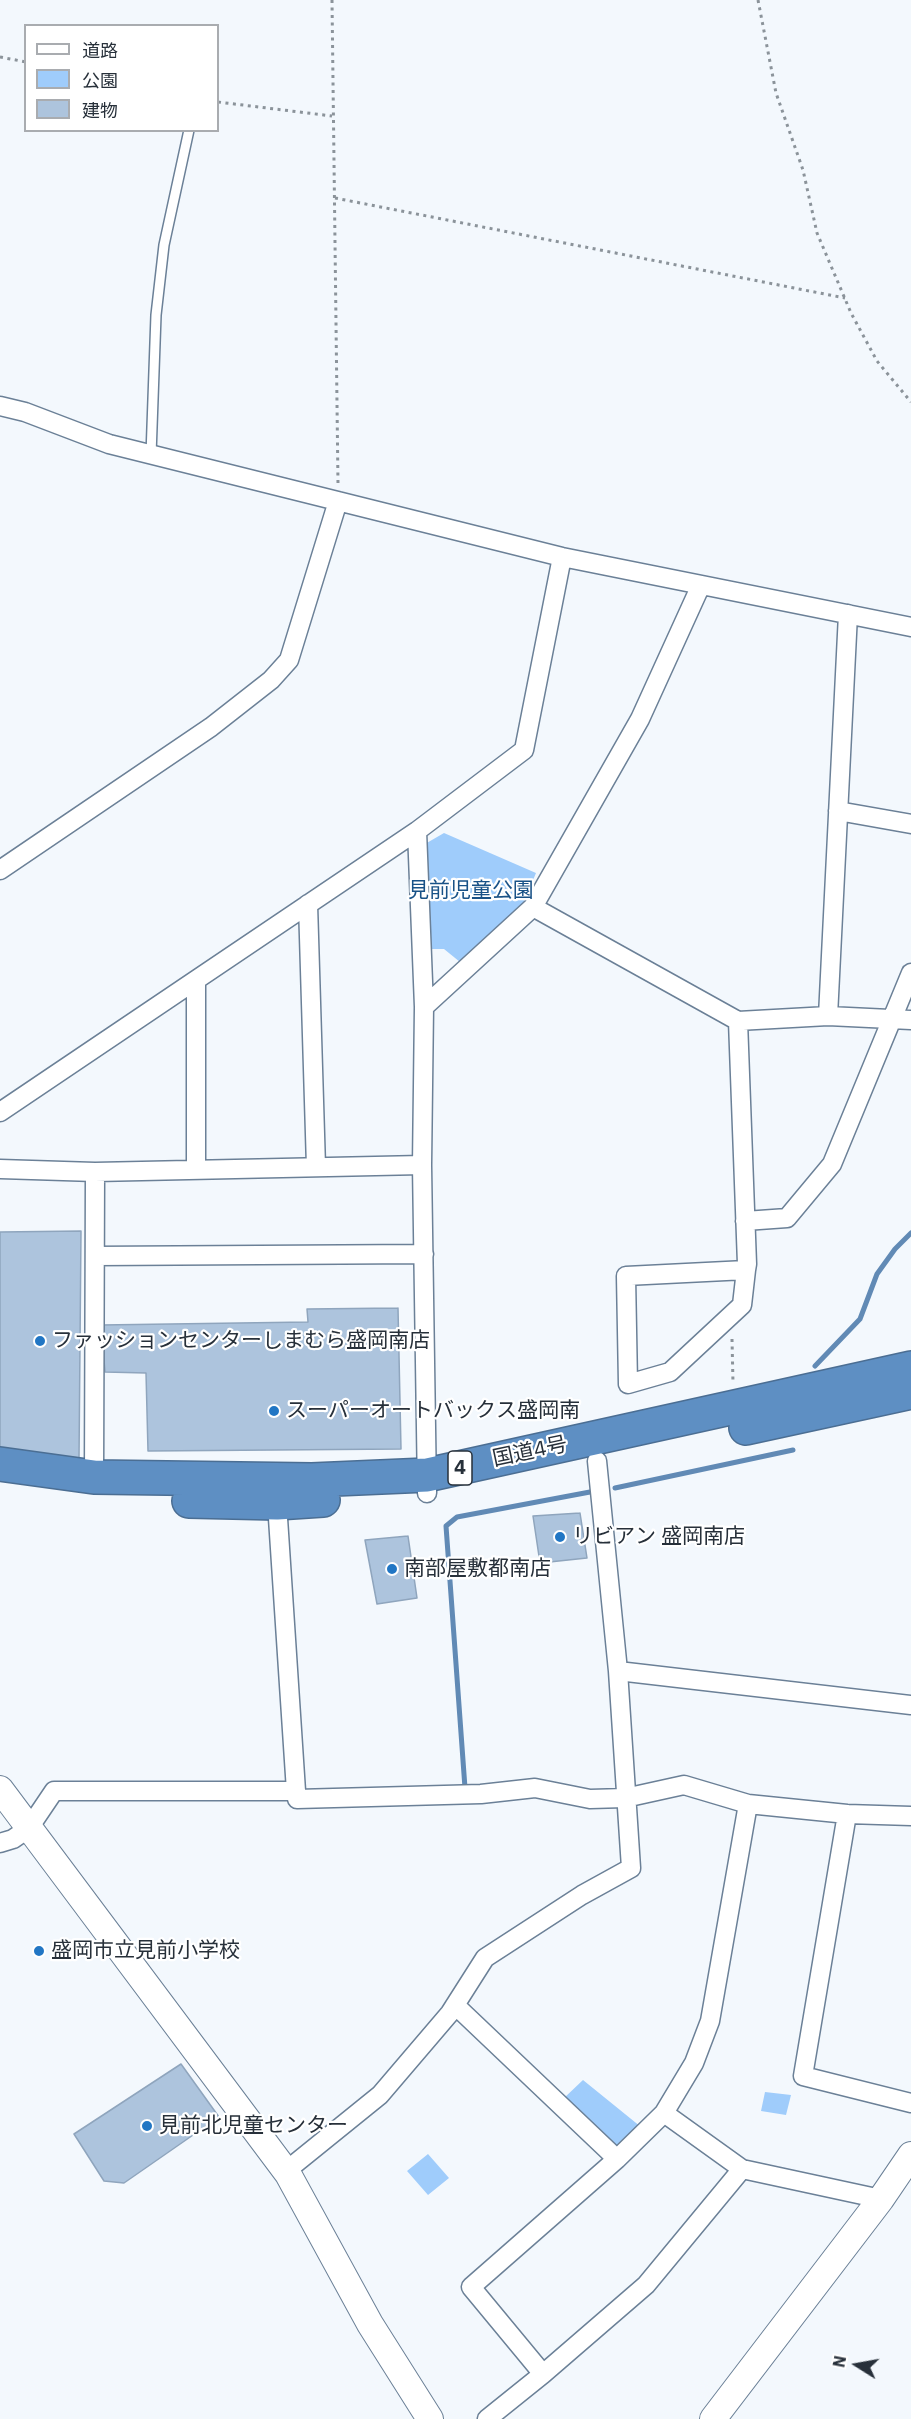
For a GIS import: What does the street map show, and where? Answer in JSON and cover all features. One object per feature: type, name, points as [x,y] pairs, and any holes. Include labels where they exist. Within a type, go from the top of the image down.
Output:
[{"type":"highway","name":"国道4号","points":[[0,1464],[94,1477],[427,1484],[734,1407],[911,1368]]},
{"type":"highway","name":"国道4号","points":[[0,1486],[95,1500],[277,1503],[597,1461],[911,1392]]},
{"type":"street","points":[[0,406],[25,412],[109,444],[562,558],[911,627]]},
{"type":"street","points":[[0,870],[201,734],[271,680],[289,660],[338,501]]},
{"type":"street","points":[[0,1112],[417,831],[524,750],[562,558]]},
{"type":"street","points":[[424,1007],[534,907],[640,719],[700,585]]},
{"type":"street","points":[[828,1016],[848,614]]},
{"type":"street","points":[[838,811],[911,824]]},
{"type":"street","points":[[417,831],[424,1007],[422,1165],[427,1484]]},
{"type":"street","points":[[308,904],[316,1167]]},
{"type":"street","points":[[534,907],[738,1021],[828,1016],[911,1020]]},
{"type":"street","points":[[745,1221],[787,1218],[832,1164],[911,973]]},
{"type":"street","points":[[196,980],[196,1170]]},
{"type":"street","points":[[738,1021],[746,1270],[742,1305],[669,1372],[628,1384],[626,1276],[746,1270]]},
{"type":"street","points":[[0,1169],[95,1172],[422,1165]]},
{"type":"street","points":[[94,1477],[95,1172]]},
{"type":"street","points":[[94,1256],[424,1254]]},
{"type":"street","points":[[286,2171],[380,2095],[455,2005],[485,1958],[582,1895],[631,1868],[618,1671],[597,1461]]},
{"type":"street","points":[[277,1503],[297,1799],[481,1794],[535,1788],[590,1799],[625,1798],[684,1785],[748,1804],[847,1814],[911,1816]]},
{"type":"street","points":[[618,1671],[911,1705]]},
{"type":"street","points":[[0,1789],[286,2171],[370,2324],[430,2419]]},
{"type":"street","points":[[0,1843],[14,1839],[29,1828],[54,1791],[296,1791]]},
{"type":"street","points":[[543,2374],[471,2288],[617,2159],[664,2113],[694,2063],[710,2021],[748,1804]]},
{"type":"street","points":[[847,1814],[803,2076],[911,2103]]},
{"type":"street","points":[[455,2005],[617,2159]]},
{"type":"street","points":[[664,2113],[742,2169],[881,2199]]},
{"type":"street","points":[[713,2419],[881,2199],[911,2155]]},
{"type":"street","points":[[487,2419],[543,2374],[645,2285],[742,2169]]},
{"type":"lane","points":[[151,455],[156,315],[164,245],[189,132]]},
{"type":"path","points":[[332,0],[338,501]]},
{"type":"path","points":[[758,0],[776,93],[803,170],[817,233],[845,298],[877,361],[911,402]]},
{"type":"path","points":[[0,57],[24,62]]},
{"type":"path","points":[[219,102],[333,116]]},
{"type":"path","points":[[335,198],[845,298]]},
{"type":"path","points":[[731,1316],[734,1407]]},
{"type":"green space","name":"見前児童公園","points":[[444,833],[536,873],[524,902],[460,962],[444,949],[428,949],[425,844]]},
{"type":"green space","points":[[583,2080],[641,2127],[616,2149],[563,2099]]},
{"type":"green space","points":[[765,2092],[791,2095],[786,2115],[761,2111]]},
{"type":"green space","points":[[428,2154],[449,2178],[428,2195],[407,2171]]},
{"type":"building","name":"ファッションセンターしまむら盛岡南店","points":[[81,1231],[79,1459],[0,1451],[0,1232]]},
{"type":"building","name":"スーパーオートバックス盛岡南","points":[[398,1308],[401,1449],[148,1451],[146,1373],[105,1372],[101,1325],[308,1322],[307,1309]]},
{"type":"building","name":"リビアン 盛岡南店","points":[[580,1513],[587,1558],[540,1563],[533,1516]]},
{"type":"building","name":"南部屋敷都南店","points":[[408,1536],[417,1598],[377,1604],[365,1540]]},
{"type":"building","name":"見前北児童センター","points":[[181,2064],[219,2117],[124,2183],[104,2181],[74,2134]]},
{"type":"waterway","points":[[815,1366],[860,1319],[877,1274],[895,1249],[911,1233]]},
{"type":"waterway","points":[[615,1488],[793,1450]]},
{"type":"waterway","points":[[465,1788],[446,1526],[457,1517],[590,1492]]},
{"type":"place","name":"ファッションセンターしまむら盛岡南店","points":[[40,1341]]},
{"type":"place","name":"スーパーオートバックス盛岡南","points":[[274,1411]]},
{"type":"place","name":"リビアン 盛岡南店","points":[[560,1537]]},
{"type":"place","name":"南部屋敷都南店","points":[[392,1569]]},
{"type":"place","name":"盛岡市立見前小学校","points":[[39,1951]]},
{"type":"place","name":"見前北児童センター","points":[[147,2126]]}]
